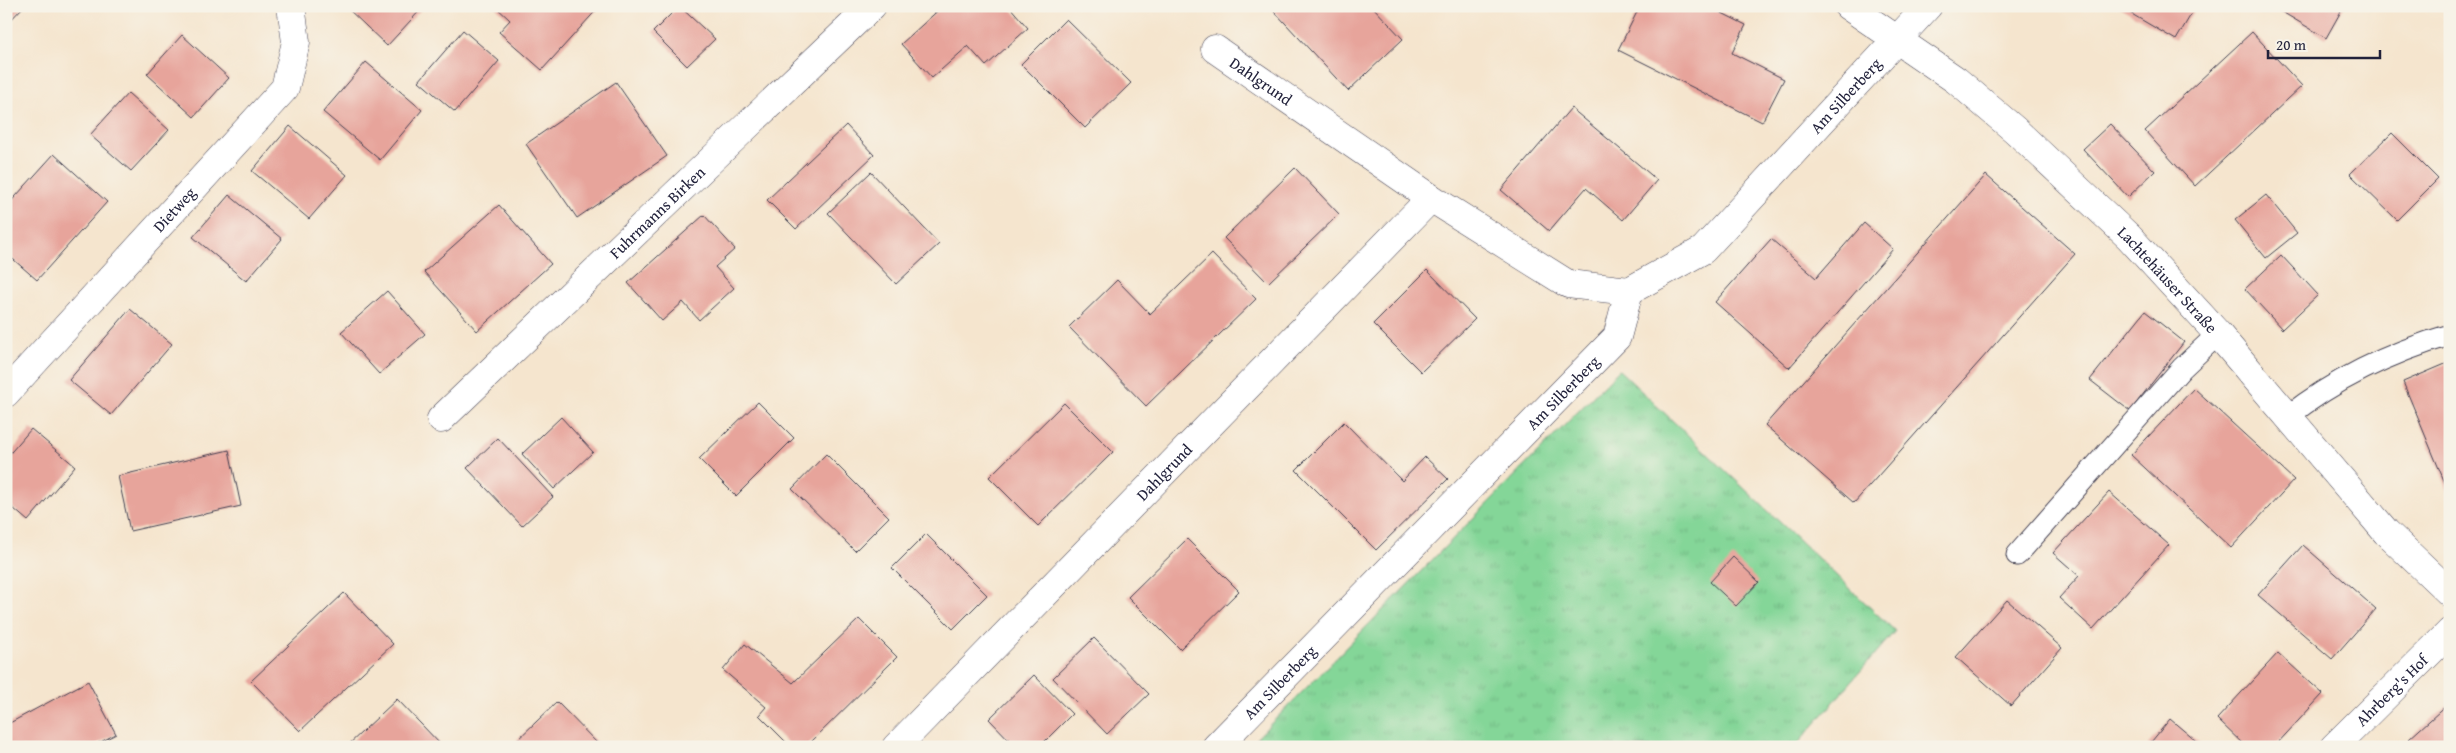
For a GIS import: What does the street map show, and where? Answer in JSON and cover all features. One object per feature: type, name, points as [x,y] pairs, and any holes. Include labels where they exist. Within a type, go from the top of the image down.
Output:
[{"type":"street","name":"Dietweg","points":[[6,393],[285,88],[296,42],[291,6]]},
{"type":"street","name":"Fuhrmanns Birken","points":[[441,419],[872,6]]},
{"type":"street","name":"Lachtehäuser Straße","points":[[1848,6],[1956,80],[2015,130],[2129,237],[2218,334],[2386,532],[2450,593]]},
{"type":"street","name":"Am Silberberg","points":[[1216,747],[1617,337],[1629,291],[1703,250],[1928,6]]},
{"type":"street","name":"Dahlgrund","points":[[1215,49],[1431,198],[1568,284],[1629,291]]},
{"type":"street","name":"Dahlgrund","points":[[896,747],[1431,198]]},
{"type":"street","name":"Ahrberg's Hof","points":[[2334,747],[2450,632]]},
{"type":"lane","points":[[2018,555],[2182,368],[2218,334]]},
{"type":"lane","points":[[2287,417],[2314,395],[2420,344],[2450,335]]},
{"type":"green space","points":[[1619,370],[1895,631],[1795,747],[1248,747]]},
{"type":"building","points":[[6,6],[24,6],[6,25]]},
{"type":"building","points":[[345,6],[424,6],[387,46]]},
{"type":"building","points":[[495,6],[600,6],[542,70],[499,32],[510,20]]},
{"type":"building","points":[[679,6],[715,39],[687,66],[653,32]]},
{"type":"building","points":[[943,6],[1009,6],[1028,28],[986,66],[968,46],[932,78],[901,44]]},
{"type":"building","points":[[1277,6],[1372,6],[1403,39],[1348,91],[1273,10]]},
{"type":"building","points":[[1640,6],[1708,6],[1746,25],[1732,53],[1784,79],[1762,122],[1618,50]]},
{"type":"building","points":[[2118,6],[2196,6],[2176,40]]},
{"type":"building","points":[[2272,6],[2344,6],[2326,38]]},
{"type":"building","points":[[1066,19],[1131,83],[1085,128],[1021,64]]},
{"type":"building","points":[[463,30],[499,61],[455,112],[419,81]]},
{"type":"building","points":[[2252,32],[2302,86],[2195,186],[2145,131]]},
{"type":"building","points":[[182,35],[229,78],[194,117],[147,74]]},
{"type":"building","points":[[366,62],[422,110],[380,160],[323,112]]},
{"type":"building","points":[[616,82],[667,156],[577,218],[526,144]]},
{"type":"building","points":[[128,93],[169,130],[131,171],[90,135]]},
{"type":"building","points":[[1571,108],[1657,180],[1623,220],[1586,188],[1549,231],[1501,190]]},
{"type":"building","points":[[2110,124],[2155,171],[2128,197],[2083,149]]},
{"type":"building","points":[[846,125],[874,155],[796,229],[767,200]]},
{"type":"building","points":[[290,126],[347,175],[309,219],[252,171]]},
{"type":"building","points":[[2392,133],[2438,179],[2397,220],[2350,174]]},
{"type":"building","points":[[54,154],[107,202],[37,280],[6,253],[6,207]]},
{"type":"building","points":[[1295,168],[1339,214],[1268,283],[1224,238]]},
{"type":"building","points":[[871,172],[939,244],[896,284],[828,213]]},
{"type":"building","points":[[1986,175],[2075,254],[1854,503],[1765,425]]},
{"type":"building","points":[[229,195],[282,239],[246,281],[193,237]]},
{"type":"building","points":[[2266,195],[2297,233],[2266,258],[2235,220]]},
{"type":"building","points":[[499,205],[551,264],[477,331],[424,272]]},
{"type":"building","points":[[704,215],[735,249],[715,267],[734,288],[699,320],[683,302],[662,321],[628,283]]},
{"type":"building","points":[[1864,223],[1893,249],[1789,368],[1715,302],[1771,239],[1816,278]]},
{"type":"building","points":[[1212,254],[1256,299],[1146,406],[1069,327],[1117,280],[1150,314]]},
{"type":"building","points":[[2281,255],[2318,295],[2282,329],[2245,289]]},
{"type":"building","points":[[1427,270],[1475,319],[1421,372],[1373,324]]},
{"type":"building","points":[[387,291],[425,334],[379,374],[341,332]]},
{"type":"building","points":[[130,309],[172,344],[111,415],[69,380]]},
{"type":"building","points":[[2145,311],[2184,342],[2130,411],[2090,380]]},
{"type":"building","points":[[2450,362],[2450,495],[2403,382]]},
{"type":"building","points":[[2194,388],[2294,480],[2231,548],[2131,455]]},
{"type":"building","points":[[758,402],[794,438],[736,496],[699,459]]},
{"type":"building","points":[[1064,403],[1113,452],[1038,526],[989,477]]},
{"type":"building","points":[[561,417],[593,452],[554,489],[522,454]]},
{"type":"building","points":[[1344,422],[1402,481],[1425,457],[1448,479],[1376,550],[1296,470]]},
{"type":"building","points":[[31,429],[75,466],[28,521],[6,502],[6,458]]},
{"type":"building","points":[[498,438],[553,497],[522,526],[467,468]]},
{"type":"building","points":[[229,450],[241,506],[130,531],[118,476]]},
{"type":"building","points":[[826,454],[889,517],[855,551],[792,489]]},
{"type":"building","points":[[2109,492],[2169,545],[2093,629],[2059,598],[2079,576],[2053,553]]},
{"type":"building","points":[[926,534],[987,595],[953,629],[892,568]]},
{"type":"building","points":[[1187,539],[1239,591],[1180,649],[1128,597]]},
{"type":"building","points":[[2303,545],[2376,609],[2332,659],[2258,595]]},
{"type":"building","points":[[1733,557],[1759,582],[1736,606],[1710,582]]},
{"type":"building","points":[[344,593],[393,644],[300,731],[251,681]]},
{"type":"building","points":[[2007,600],[2062,648],[2011,706],[1956,657]]},
{"type":"building","points":[[859,619],[897,657],[806,747],[791,747],[759,715],[766,707],[723,670],[745,644],[793,683]]},
{"type":"building","points":[[1094,638],[1149,694],[1107,734],[1053,678]]},
{"type":"building","points":[[2278,653],[2323,694],[2274,747],[2246,747],[2217,719]]},
{"type":"building","points":[[1034,675],[1072,714],[1039,747],[1016,747],[989,719]]},
{"type":"building","points":[[88,681],[116,734],[91,747],[6,747],[6,725]]},
{"type":"building","points":[[397,699],[443,747],[346,747]]},
{"type":"building","points":[[557,702],[601,747],[521,747],[516,741]]},
{"type":"building","points":[[2450,702],[2450,747],[2416,747],[2409,739]]},
{"type":"building","points":[[2170,719],[2203,747],[2147,747]]}]
